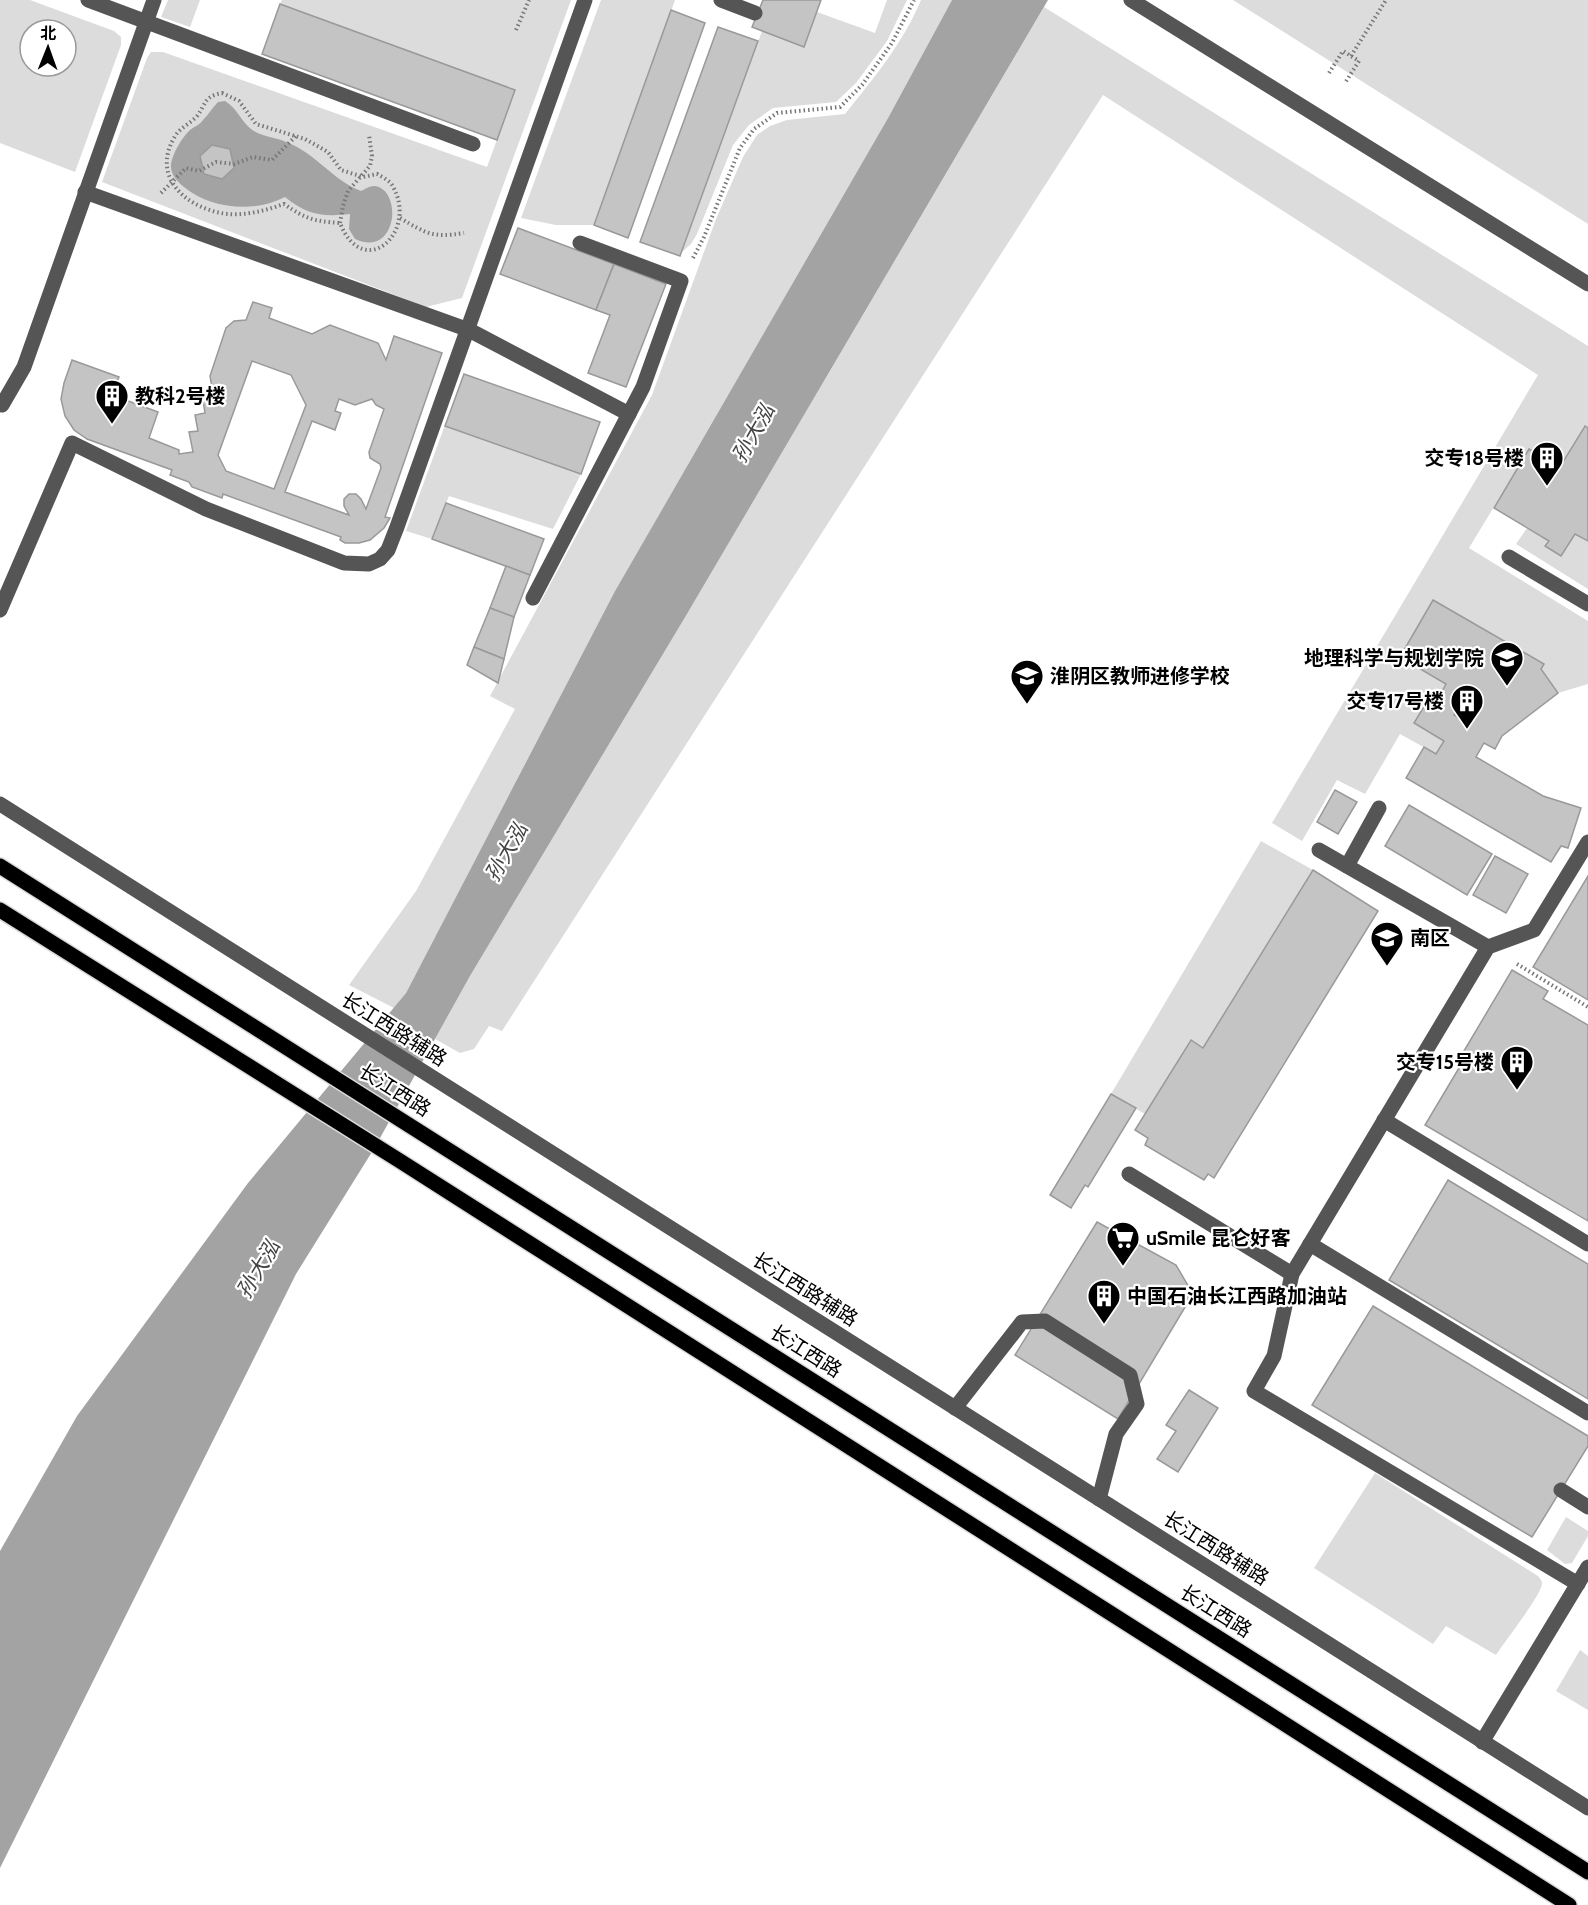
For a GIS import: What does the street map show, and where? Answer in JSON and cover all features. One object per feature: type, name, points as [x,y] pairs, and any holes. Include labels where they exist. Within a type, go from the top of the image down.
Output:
[{"type":"main road","name":"长江西路","points":[[0,866],[1588,1872]]},
{"type":"main road","points":[[0,910],[400,1161],[1569,1905]]},
{"type":"street","points":[[88,0],[473,144]]},
{"type":"street","points":[[0,404],[2,405],[24,367],[154,0]]},
{"type":"street","points":[[0,610],[72,443],[152,476],[206,509],[344,563],[369,564],[380,559],[388,550],[398,527],[585,0]]},
{"type":"street","points":[[721,0],[755,13]]},
{"type":"street","points":[[1131,0],[1588,284]]},
{"type":"street","points":[[85,192],[469,330],[629,414]]},
{"type":"street","points":[[533,598],[643,387],[681,281],[580,243]]},
{"type":"street","points":[[1509,557],[1588,604]]},
{"type":"street","name":"长江西路辅路","points":[[0,804],[1588,1808]]},
{"type":"street","points":[[1347,866],[1379,808]]},
{"type":"street","points":[[1578,1584],[1254,1391],[1274,1356],[1292,1274],[1488,947],[1534,930],[1588,842]]},
{"type":"street","points":[[1319,850],[1488,947]]},
{"type":"street","points":[[1384,1120],[1588,1244]]},
{"type":"street","points":[[1129,1174],[1292,1274]]},
{"type":"street","points":[[1310,1244],[1588,1413]]},
{"type":"street","points":[[955,1408],[1022,1322],[1044,1321],[1054,1327],[1130,1376],[1137,1404],[1116,1434],[1099,1499]]},
{"type":"street","points":[[1561,1490],[1588,1507]]},
{"type":"street","points":[[1482,1742],[1588,1567]]},
{"type":"path","points":[[516,30],[529,0]]},
{"type":"path","points":[[681,281],[704,237],[740,148],[754,129],[777,113],[840,107],[862,85],[892,43],[914,0]]},
{"type":"path","points":[[1351,56],[1386,0]]},
{"type":"path","points":[[1329,73],[1343,51],[1359,61],[1345,83]]},
{"type":"path","points":[[341,221],[315,221],[301,216],[284,204],[265,211],[241,214],[220,213],[197,205],[177,191],[171,182],[167,156],[175,136],[196,116],[210,96],[222,93],[231,96],[239,101],[256,124],[305,139],[328,152],[341,170],[363,177],[377,174],[391,183],[397,199],[400,218],[397,231],[387,243],[377,249],[363,250],[352,245],[345,236],[341,221],[348,191],[363,177],[370,166],[372,156],[369,134],[378,109]]},
{"type":"path","points":[[173,180],[186,168],[199,171],[216,162],[234,164],[253,157],[272,160],[296,136]]},
{"type":"path","points":[[400,218],[419,229],[441,237],[464,232]]},
{"type":"path","points":[[1488,947],[1588,1007]]},
{"type":"shaded area","points":[[0,0],[30,0],[114,31],[121,37],[121,45],[75,172],[0,143]]},
{"type":"shaded area","points":[[168,0],[200,0],[190,27],[161,17]]},
{"type":"shaded area","points":[[282,0],[571,0],[462,298],[426,307],[102,182],[151,52],[163,52],[487,167],[515,90],[280,4]]},
{"type":"shaded area","points":[[601,0],[675,0],[594,225],[556,225],[521,218]]},
{"type":"shaded area","points":[[887,0],[907,0],[887,41],[856,83],[836,102],[773,108],[749,125],[733,145],[697,234],[682,252],[762,31],[804,46],[817,12],[875,33]]},
{"type":"shaded area","points":[[921,0],[952,0],[888,118],[615,591],[406,993],[394,1008],[349,985],[416,891],[515,709],[490,696],[652,395],[716,219],[743,157],[757,135],[770,126],[787,120],[845,114],[897,45]]},
{"type":"shaded area","points":[[1233,0],[1588,0],[1588,224]]},
{"type":"shaded area","points":[[1044,7],[1588,346],[1588,428],[1584,426],[1560,467],[1529,449],[1469,548],[1588,621],[1588,684],[1558,693],[1541,669],[1544,664],[1433,600],[1446,684],[1435,704],[1428,700],[1414,723],[1444,741],[1436,754],[1400,734],[1365,794],[1337,780],[1302,841],[1272,823],[1538,375],[1103,95],[502,1031],[489,1026],[474,1049],[460,1053],[435,1039],[470,976],[687,614]]},
{"type":"shaded area","points":[[445,425],[581,474],[553,529],[449,496],[432,539],[406,531]]},
{"type":"shaded area","points":[[1527,528],[1549,541],[1546,546],[1561,556],[1575,534],[1588,541],[1588,589],[1516,544]]},
{"type":"shaded area","points":[[1261,841],[1313,870],[1203,1048],[1190,1040],[1145,1114],[1111,1094]]},
{"type":"shaded area","points":[[1375,1473],[1541,1580],[1542,1584],[1536,1598],[1496,1655],[1446,1626],[1433,1644],[1314,1568]]},
{"type":"shaded area","points":[[1566,1517],[1588,1531],[1588,1536],[1572,1563],[1565,1564],[1547,1550]]},
{"type":"shaded area","points":[[1580,1650],[1588,1656],[1588,1710],[1556,1691]]},
{"type":"water","name":"孙大泓","points":[[952,0],[1048,0],[687,614],[470,976],[375,1147],[296,1274],[0,1868],[0,1551],[77,1416],[248,1183],[406,993],[615,591],[888,118]]},
{"type":"water","points":[[225,101],[255,132],[297,147],[341,180],[361,191],[374,186],[383,190],[389,198],[392,209],[392,221],[388,232],[380,239],[369,243],[355,239],[349,229],[350,214],[315,213],[300,208],[285,197],[247,207],[219,204],[184,187],[172,171],[171,164],[175,151],[189,131],[202,122],[218,102]]},
{"type":"building","points":[[763,0],[821,0],[804,47],[752,27]]},
{"type":"building","points":[[280,4],[515,90],[497,140],[262,54]]},
{"type":"building","points":[[671,10],[705,23],[628,238],[594,225]]},
{"type":"building","points":[[718,27],[758,41],[680,256],[640,242]]},
{"type":"building","points":[[212,145],[230,149],[234,168],[222,179],[204,174],[200,156]]},
{"type":"building","points":[[518,228],[614,264],[596,310],[500,274]]},
{"type":"building","points":[[614,264],[666,284],[626,387],[588,373],[610,315],[596,310]]},
{"type":"building","name":"教科2号楼","points":[[253,302],[272,308],[269,318],[312,334],[330,325],[378,343],[386,360],[394,336],[442,353],[385,517],[390,518],[384,528],[370,540],[345,543],[340,540],[341,537],[223,494],[222,498],[192,487],[189,482],[170,475],[172,470],[87,439],[74,430],[65,416],[61,399],[72,360],[119,377],[112,395],[158,412],[149,438],[179,450],[179,454],[193,452],[189,432],[198,431],[195,415],[205,413],[202,395],[213,394],[210,376],[226,328],[234,321],[246,320]],"holes":[[[252,361],[291,375],[306,405],[274,489],[226,471],[218,455]],[[339,399],[355,405],[372,399],[376,405],[384,409],[369,452],[370,458],[380,464],[381,468],[366,509],[356,494],[349,494],[344,499],[344,506],[349,515],[285,492],[312,421],[335,430],[341,413],[335,411]]]},
{"type":"building","points":[[464,374],[600,422],[581,474],[445,426]]},
{"type":"building","name":"交专18号楼","points":[[1585,426],[1588,428],[1588,541],[1575,534],[1561,556],[1545,546],[1549,541],[1494,508],[1529,449],[1560,467]]},
{"type":"building","points":[[446,503],[544,539],[530,575],[432,539]]},
{"type":"building","points":[[506,566],[530,575],[514,617],[490,608]]},
{"type":"building","name":"交专17号楼","points":[[1433,600],[1544,664],[1541,669],[1558,693],[1502,736],[1495,749],[1484,743],[1476,757],[1543,796],[1581,808],[1568,848],[1561,846],[1551,862],[1406,778],[1424,747],[1436,754],[1444,741],[1414,723],[1428,700],[1435,704],[1446,684],[1400,657]],"holes":[[[1466,693],[1479,701],[1467,722],[1454,715]]]},
{"type":"building","points":[[490,608],[514,617],[504,659],[474,647]]},
{"type":"building","points":[[474,647],[504,659],[498,683],[467,665]]},
{"type":"building","points":[[1335,790],[1357,802],[1338,834],[1317,822]]},
{"type":"building","points":[[1409,805],[1492,854],[1467,895],[1385,846]]},
{"type":"building","points":[[1495,856],[1528,874],[1506,913],[1473,895]]},
{"type":"building","points":[[1313,870],[1378,911],[1214,1178],[1208,1174],[1204,1180],[1145,1145],[1148,1138],[1135,1130],[1191,1040],[1203,1048]]},
{"type":"building","points":[[1588,876],[1588,1000],[1533,967]]},
{"type":"building","name":"交专15号楼","points":[[1512,970],[1548,991],[1543,999],[1588,1025],[1588,1221],[1425,1125],[1465,1058],[1461,1056]]},
{"type":"building","points":[[1111,1094],[1136,1108],[1088,1187],[1085,1185],[1071,1208],[1050,1195]]},
{"type":"building","points":[[1448,1180],[1588,1264],[1588,1399],[1389,1280]]},
{"type":"building","name":"中国石油长江西路加油站","points":[[1097,1222],[1176,1265],[1193,1294],[1118,1419],[1015,1355]]},
{"type":"building","points":[[1373,1306],[1588,1436],[1588,1446],[1532,1537],[1312,1405]]},
{"type":"building","points":[[1189,1390],[1218,1408],[1178,1472],[1157,1459],[1176,1431],[1166,1425]]},
{"type":"place","name":"教科2号楼","points":[[112,425]]},
{"type":"place","name":"交专18号楼","points":[[1547,487]]},
{"type":"place","name":"地理科学与规划学院","points":[[1507,687]]},
{"type":"place","name":"淮阴区教师进修学校","points":[[1027,705]]},
{"type":"place","name":"交专17号楼","points":[[1467,730]]},
{"type":"place","name":"南区","points":[[1387,967]]},
{"type":"place","name":"交专15号楼","points":[[1517,1091]]},
{"type":"place","name":"uSmile 昆仑好客","points":[[1123,1267]]},
{"type":"place","name":"中国石油长江西路加油站","points":[[1104,1325]]}]
